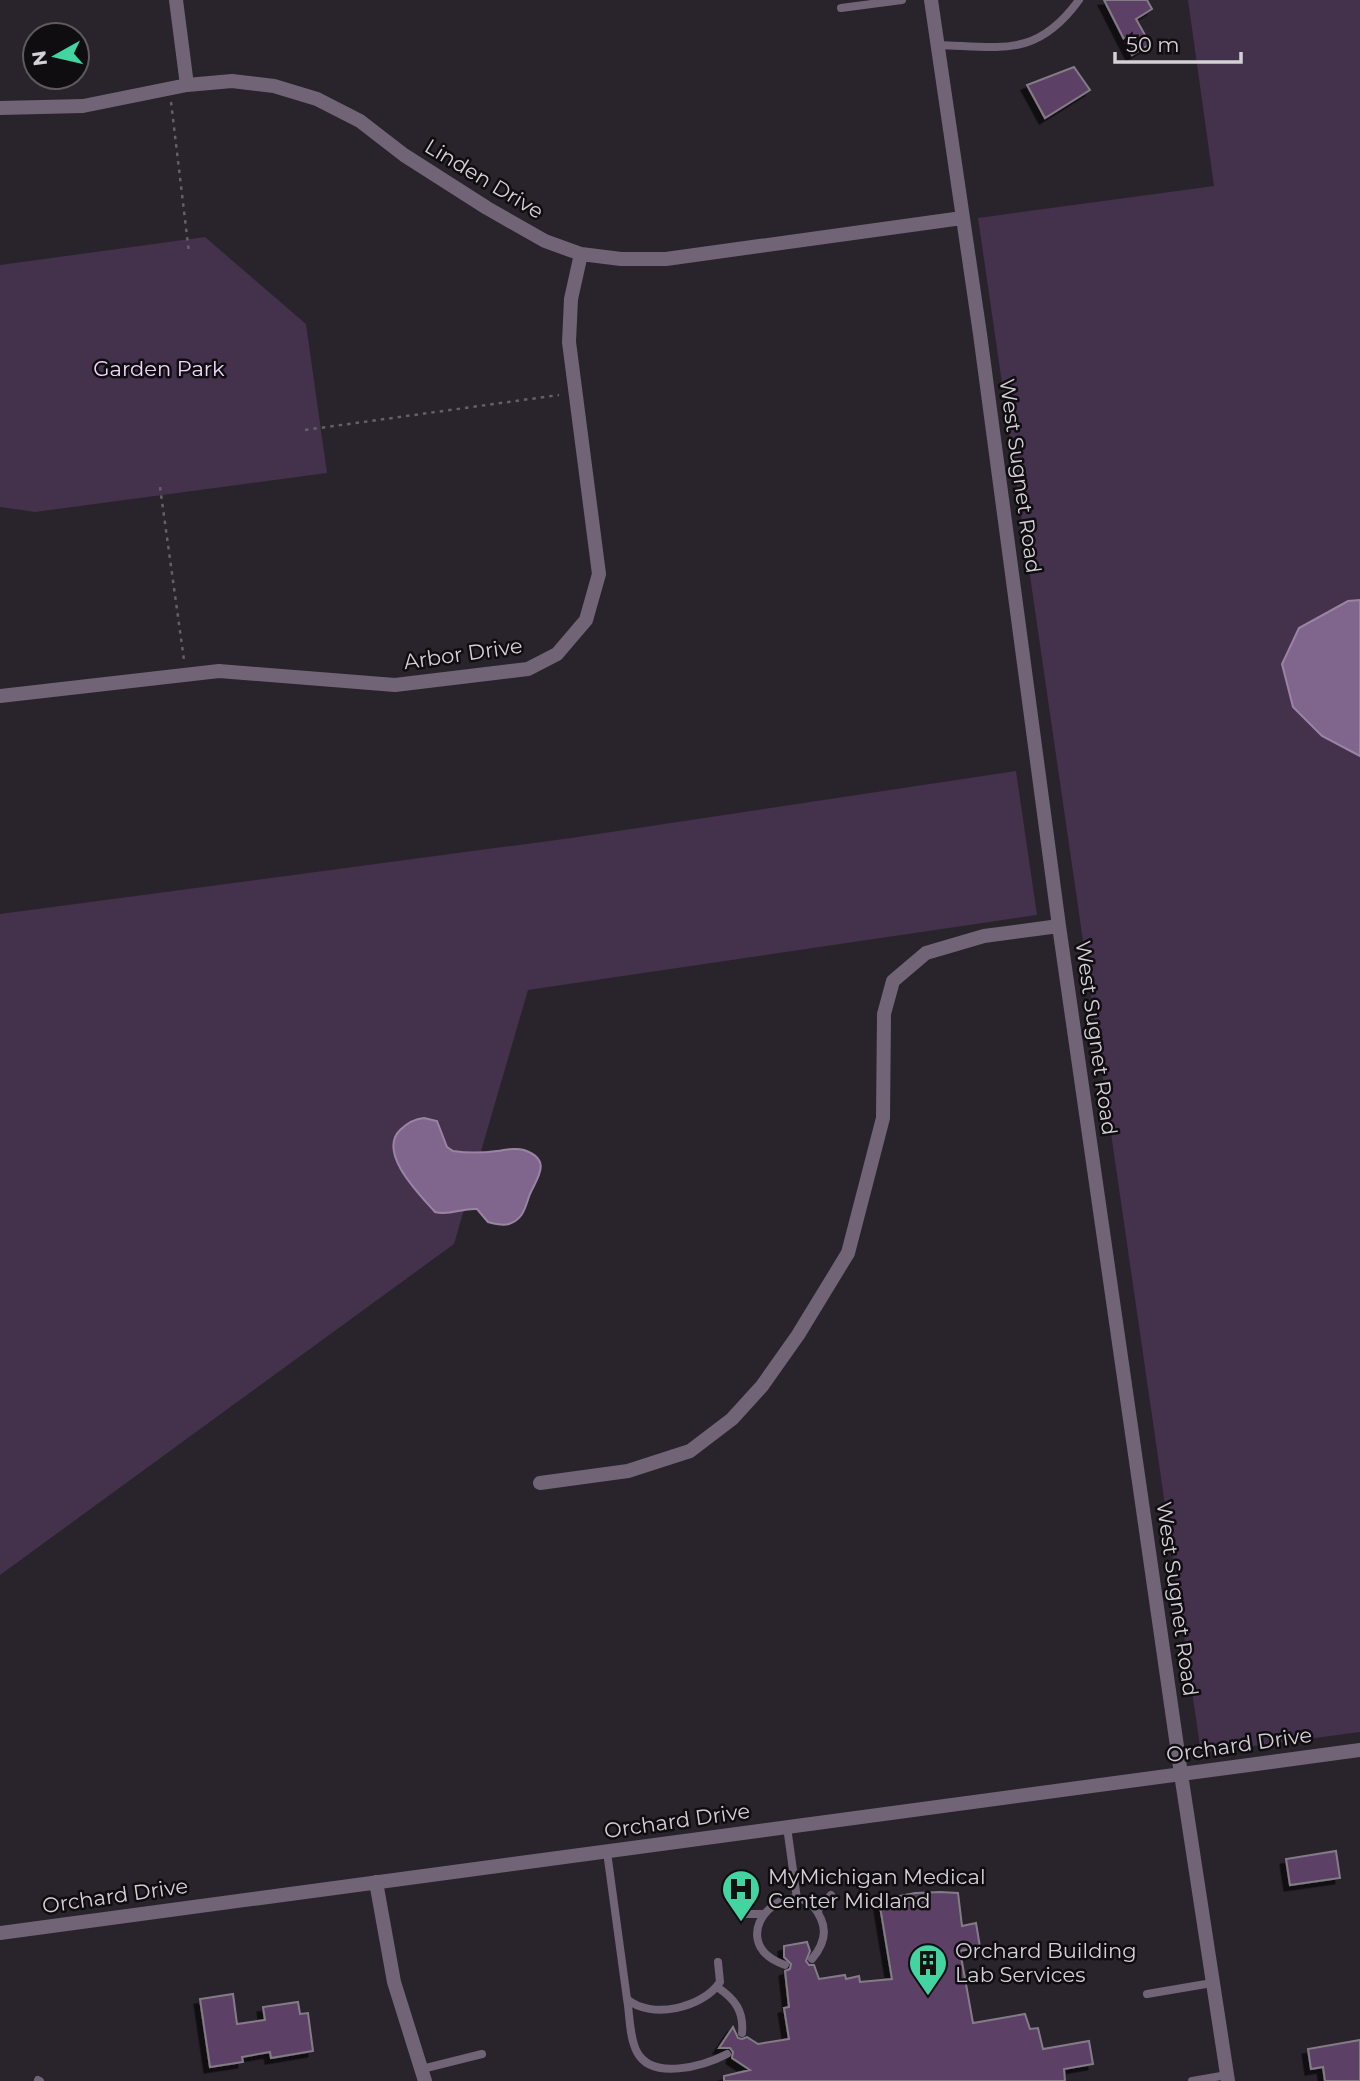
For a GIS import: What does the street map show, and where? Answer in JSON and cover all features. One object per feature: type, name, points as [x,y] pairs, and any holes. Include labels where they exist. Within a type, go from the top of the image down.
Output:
[{"type":"street","points":[[176,0],[187,85]]},
{"type":"street","name":"West Sugnet Road","points":[[931,0],[980,334],[1059,926],[1227,2078]]},
{"type":"street","name":"Linden Drive","points":[[0,108],[83,106],[187,85],[232,81],[274,86],[317,99],[360,121],[404,155],[545,241],[581,254],[621,259],[666,259],[962,218]]},
{"type":"street","name":"Arbor Drive","points":[[0,696],[219,671],[395,685],[528,669],[557,654],[586,620],[599,574],[569,342],[571,299],[581,254]]},
{"type":"street","points":[[540,1483],[628,1471],[690,1451],[733,1419],[762,1387],[798,1335],[848,1253],[883,1118],[884,1014],[893,981],[926,953],[984,936],[1059,926]]},
{"type":"street","name":"Orchard Drive","points":[[0,1933],[1360,1750]]},
{"type":"street","points":[[376,1882],[394,1982],[424,2075]]},
{"type":"lane","points":[[841,8],[902,0]]},
{"type":"lane","points":[[938,46],[989,47],[1029,43],[1054,30],[1079,0]]},
{"type":"lane","points":[[787,1828],[797,1899]]},
{"type":"lane","points":[[607,1852],[635,2049],[640,2058],[650,2067],[663,2069],[679,2068],[727,2054]]},
{"type":"lane","points":[[817,1911],[831,1895]]},
{"type":"lane","points":[[785,1965],[766,1955],[757,1935],[763,1914],[778,1902],[797,1899],[817,1911],[825,1931],[824,1941],[812,1959]]},
{"type":"lane","points":[[743,1914],[763,1914]]},
{"type":"lane","points":[[627,1998],[636,2007],[655,2011],[698,2002],[713,1993],[720,1982],[718,1962]]},
{"type":"lane","points":[[1147,1994],[1212,1983]]},
{"type":"lane","points":[[717,1987],[729,1994],[739,2006],[743,2022],[742,2033]]},
{"type":"lane","points":[[424,2075],[482,2054]]},
{"type":"lane","points":[[1192,2081],[1227,2078]]},
{"type":"path","points":[[168,89],[190,253]]},
{"type":"path","points":[[304,430],[576,393]]},
{"type":"path","points":[[160,486],[186,674]]},
{"type":"green space","points":[[1188,0],[1360,0],[1360,1732],[1201,1753],[978,218],[1214,186]]},
{"type":"green space","name":"Garden Park","points":[[205,237],[306,324],[327,473],[35,512],[0,507],[0,265]]},
{"type":"green space","points":[[1016,771],[1037,915],[528,990],[454,1244],[0,1575],[0,914],[571,838]]},
{"type":"shaded area","points":[[1360,600],[1360,756],[1322,736],[1293,707],[1282,664],[1299,628],[1348,601]]},
{"type":"shaded area","points":[[417,1119],[437,1121],[447,1147],[453,1151],[517,1149],[533,1154],[538,1159],[539,1176],[518,1219],[501,1225],[488,1222],[477,1209],[435,1212],[403,1173],[394,1150],[394,1139],[400,1130]]},
{"type":"building","points":[[1104,0],[1147,0],[1152,9],[1136,19],[1150,44],[1132,55]]},
{"type":"building","points":[[1074,67],[1090,90],[1045,118],[1027,85]]},
{"type":"building","points":[[1336,1851],[1340,1878],[1290,1885],[1286,1859]]},
{"type":"building","points":[[915,1893],[958,1893],[962,1926],[976,1923],[980,1947],[960,1951],[973,2023],[1025,2014],[1030,2029],[1038,2028],[1043,2049],[1089,2041],[1093,2064],[1064,2069],[1065,2081],[724,2081],[724,2076],[750,2070],[732,2058],[733,2052],[730,2048],[719,2048],[733,2027],[738,2038],[747,2037],[758,2044],[789,2039],[784,2008],[789,2007],[785,1971],[790,1969],[791,1964],[784,1957],[784,1946],[807,1942],[810,1951],[806,1961],[809,1965],[814,1965],[819,1979],[845,1975],[846,1979],[859,1976],[860,1982],[892,1979],[879,1900]]},
{"type":"building","points":[[233,1994],[237,2024],[265,2020],[263,2007],[298,2002],[300,2014],[308,2013],[313,2051],[271,2058],[270,2052],[242,2057],[243,2062],[210,2067],[200,1999]]},
{"type":"building","points":[[1360,2040],[1360,2081],[1325,2081],[1323,2067],[1311,2069],[1308,2049]]},
{"type":"place","name":"MyMichigan Medical Center Midland","points":[[741,1923]]},
{"type":"place","name":"Orchard Building Lab Services","points":[[928,1997]]}]
